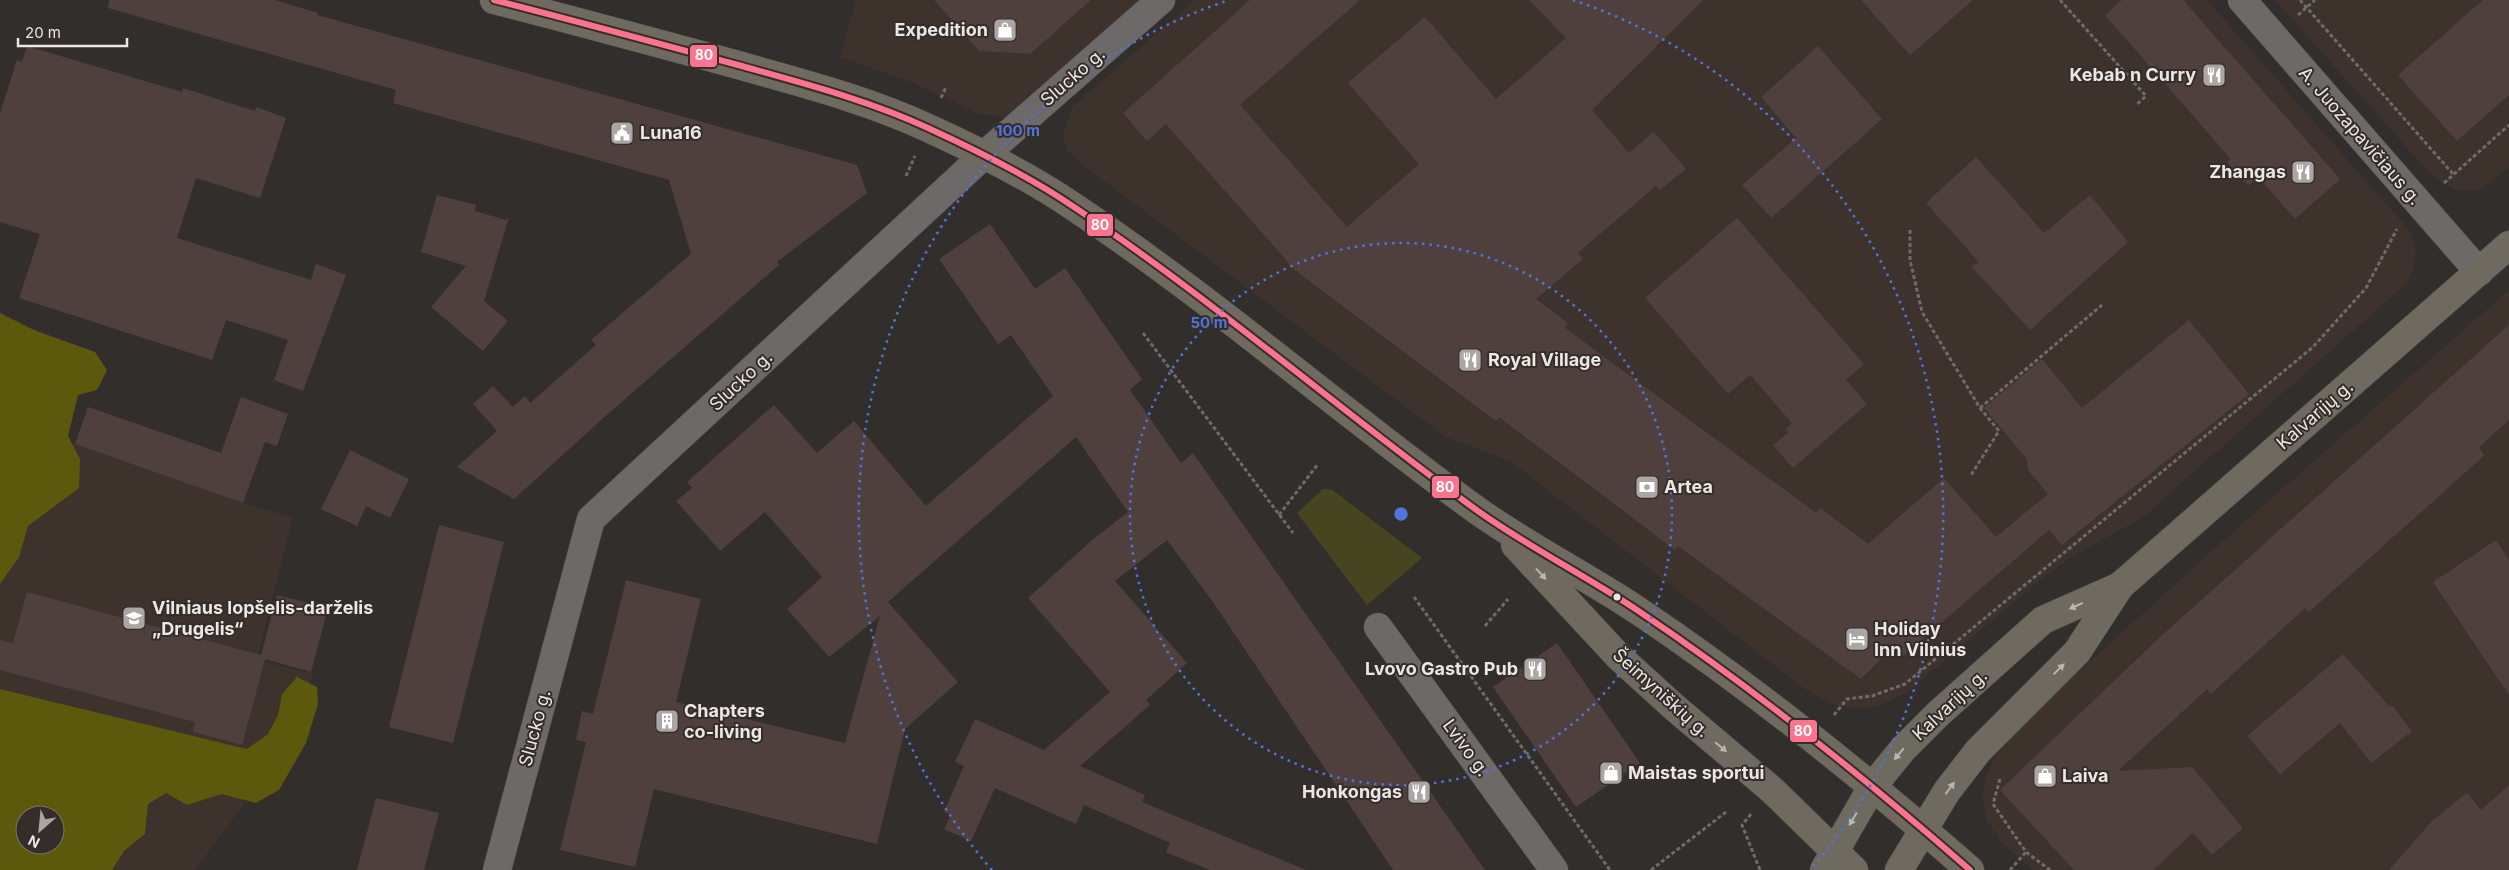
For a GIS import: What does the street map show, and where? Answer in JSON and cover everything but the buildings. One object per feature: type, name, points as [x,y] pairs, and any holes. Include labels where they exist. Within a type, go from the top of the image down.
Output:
[{"type":"main road","name":"Šeimyniškių g.","points":[[494,0],[837,94],[928,128],[1031,180],[1072,205],[1154,263],[1497,525],[1563,563],[1642,613],[1814,739],[1970,870]]},
{"type":"main road","name":"Kalvarijų g.","points":[[1899,870],[1947,791],[1978,752],[2077,652],[2120,586],[2509,245]]},
{"type":"main road","name":"Šeimyniškių g.","points":[[1497,525],[1619,657],[1674,707],[1772,790],[1829,860],[1854,870]]},
{"type":"main road","name":"Kalvarijų g.","points":[[1829,860],[1872,787],[1903,749],[1938,714],[2044,620],[2120,586]]},
{"type":"street","name":"Slucko g.","points":[[497,870],[591,519],[983,156],[1161,0]]},
{"type":"street","name":"A. Juozapavičiaus g.","points":[[2242,0],[2478,272]]},
{"type":"street","name":"Lvivo g.","points":[[1378,627],[1554,870]]},
{"type":"path","points":[[2060,0],[2146,96],[2136,106]]},
{"type":"path","points":[[2300,0],[2453,174],[2509,125]]},
{"type":"path","points":[[1847,699],[1872,696],[1906,684],[2039,576],[2313,347],[2366,288],[2397,229]]},
{"type":"path","points":[[1910,230],[1910,260],[1922,312],[1980,408],[1999,431],[1971,475]]},
{"type":"path","points":[[1980,408],[2102,305]]},
{"type":"path","points":[[1143,333],[1293,533]]},
{"type":"path","points":[[1279,515],[1318,464]]},
{"type":"path","points":[[1414,597],[1610,870]]},
{"type":"path","points":[[1485,626],[1508,599]]},
{"type":"path","points":[[1653,870],[1726,812]]},
{"type":"path","points":[[1742,825],[1760,870]]},
{"type":"path","points":[[2010,870],[2026,852]]},
{"type":"shaded area","points":[[856,0],[1141,0],[1026,108],[1003,117],[980,114],[914,83],[840,57]]},
{"type":"shaded area","points":[[1195,0],[2207,0],[2411,232],[2416,253],[2413,269],[2407,283],[2142,518],[2073,556],[2043,578],[1905,694],[1878,706],[1855,709],[1829,703],[1805,689],[1511,462],[1446,437],[1076,160],[1067,150],[1063,136],[1072,107]]},
{"type":"shaded area","points":[[2275,0],[2509,0],[2509,167],[2492,182],[2474,191],[2457,190],[2441,182],[2426,169]]},
{"type":"shaded area","points":[[2509,290],[2509,870],[2033,870],[2001,842],[1986,819],[1982,796],[1986,775],[1997,754],[2044,703],[2224,540]]},
{"type":"shaded area","points":[[0,313],[34,330],[95,352],[107,370],[97,390],[78,395],[68,436],[80,459],[79,488],[28,526],[19,557],[0,584]]},
{"type":"shaded area","name":"Vilniaus lopšelis-darželis „Drugelis“","points":[[42,432],[243,503],[293,518],[257,660],[313,674],[284,770],[247,800],[195,870],[13,870],[0,859],[0,575]]},
{"type":"shaded area","points":[[1323,489],[1331,489],[1422,558],[1367,605],[1297,513]]},
{"type":"shaded area","points":[[297,677],[317,687],[318,704],[306,743],[279,790],[256,803],[222,794],[187,805],[166,793],[148,804],[145,834],[124,851],[112,870],[0,870],[0,689],[247,749],[268,734],[278,715],[282,694]]},
{"type":"transit line","name":"80","points":[[494,0],[810,85],[882,109],[1003,164],[1039,185],[1125,242],[1225,316],[1471,506],[1512,534],[1640,612],[1726,672],[1850,769],[1970,870]]},
{"type":"place","name":"Expedition","points":[[1005,30]]},
{"type":"place","name":"Kebab n Curry","points":[[2214,75]]},
{"type":"place","name":"Luna16","points":[[622,133]]},
{"type":"place","name":"Zhangas","points":[[2303,172]]},
{"type":"place","name":"Royal Village","points":[[1470,360]]},
{"type":"place","name":"Artea","points":[[1647,487]]},
{"type":"place","name":"Vilniaus lopšelis-darželis „Drugelis“","points":[[134,618]]},
{"type":"place","name":"Holiday Inn Vilnius","points":[[1857,639]]},
{"type":"place","name":"Lvovo Gastro Pub","points":[[1535,669]]},
{"type":"place","name":"Chapters co-living","points":[[667,721]]},
{"type":"place","name":"Maistas sportui","points":[[1611,773]]},
{"type":"place","name":"Laiva","points":[[2045,776]]},
{"type":"place","name":"Honkongas","points":[[1419,792]]}]
